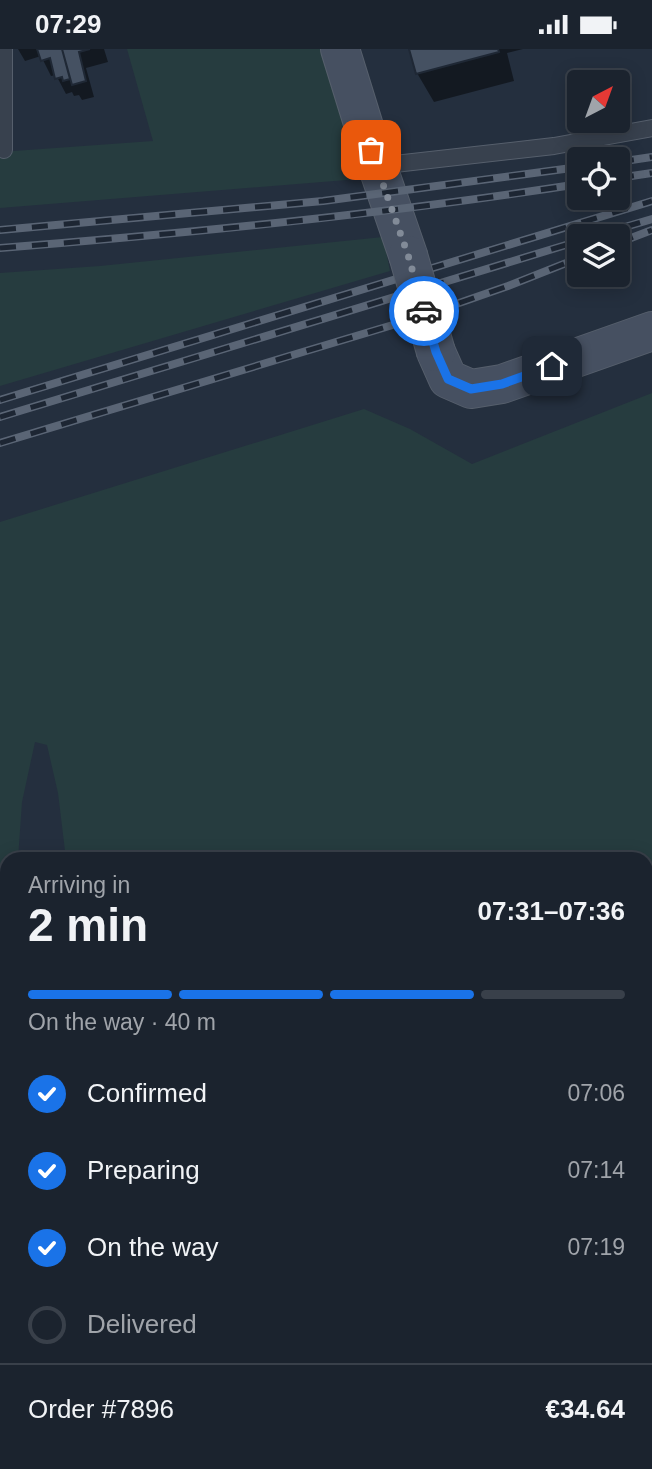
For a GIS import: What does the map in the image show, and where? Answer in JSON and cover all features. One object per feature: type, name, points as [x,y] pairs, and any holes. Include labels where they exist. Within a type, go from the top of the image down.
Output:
[{"type":"street","points":[[340,49],[408,255],[436,352],[448,379],[471,389],[502,384],[652,331]]},
{"type":"lane","points":[[4,49],[4,150]]},
{"type":"lane","points":[[377,166],[554,146],[652,128]]},
{"type":"green space","points":[[127,49],[323,49],[359,179],[0,208],[0,152],[153,141]]},
{"type":"green space","points":[[383,237],[390,271],[0,386],[0,273],[100,266]]},
{"type":"green space","points":[[652,393],[652,852],[65,852],[58,793],[47,745],[35,742],[22,802],[18,852],[0,852],[0,522],[364,409],[410,429],[472,464]]},
{"type":"building","points":[[37,49],[62,49],[70,79],[55,79],[50,58],[41,61]]},
{"type":"building","points":[[62,49],[90,49],[79,52],[86,81],[72,85]]},
{"type":"building","points":[[409,49],[498,49],[499,52],[416,74]]},
{"type":"railway","points":[[630,160],[652,157]]},
{"type":"railway","points":[[0,230],[323,201],[567,169]]},
{"type":"railway","points":[[630,176],[652,173]]},
{"type":"railway","points":[[0,248],[290,222],[567,186]]},
{"type":"railway","points":[[0,400],[652,201]]},
{"type":"railway","points":[[630,225],[652,219]]},
{"type":"railway","points":[[630,238],[652,230]]},
{"type":"railway","points":[[0,417],[567,245]]},
{"type":"railway","points":[[0,443],[416,318],[567,263]]},
{"type":"way so far","points":[[371,150],[408,255],[424,311]]},
{"type":"route","points":[[424,311],[436,352],[448,379],[471,389],[502,384],[552,366]]}]
